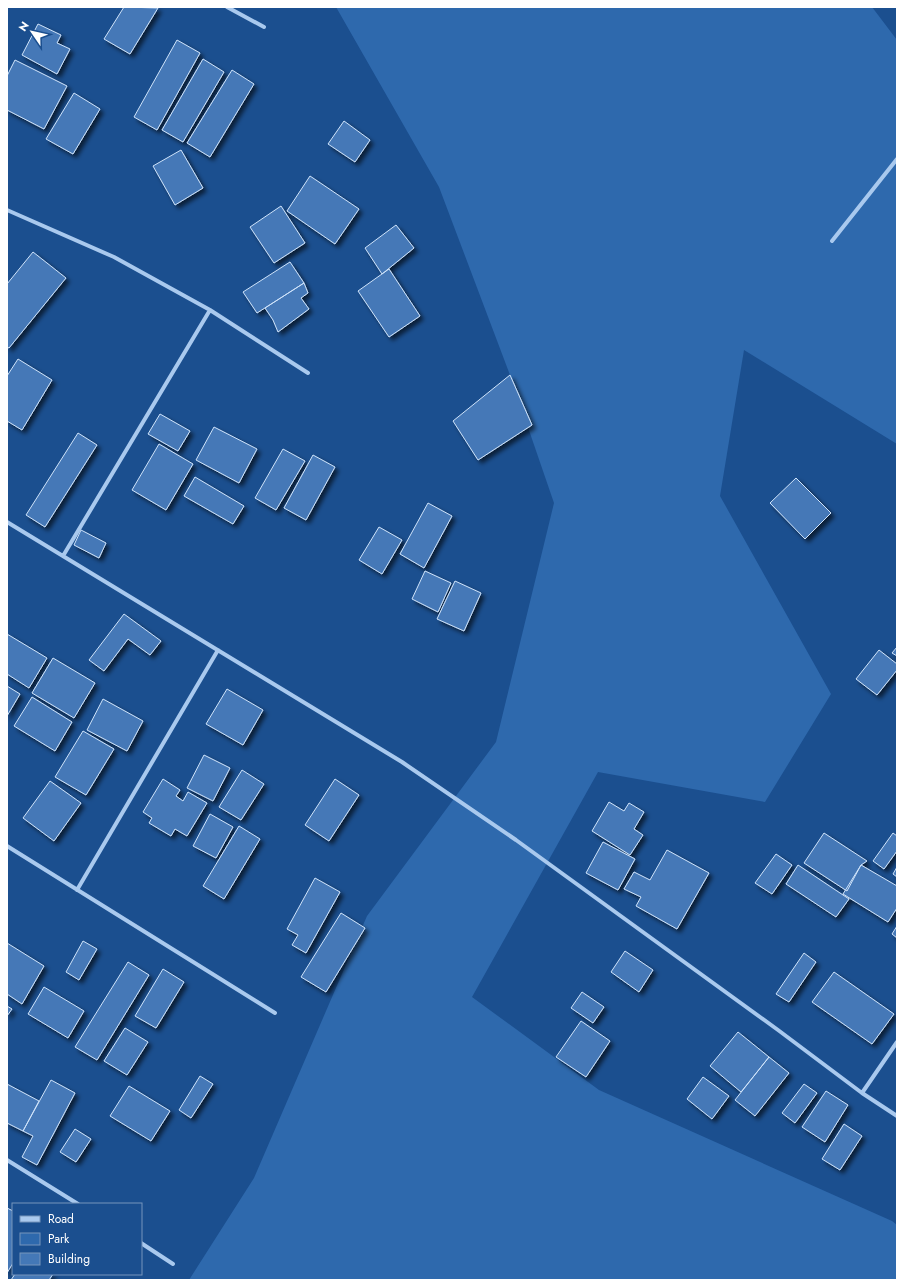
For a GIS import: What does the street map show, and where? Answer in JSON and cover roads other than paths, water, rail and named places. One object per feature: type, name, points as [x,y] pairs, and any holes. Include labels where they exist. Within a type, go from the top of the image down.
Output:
[{"type":"street","points":[[227,7],[264,27]]},
{"type":"street","points":[[832,241],[897,158]]},
{"type":"street","points":[[7,210],[114,257],[210,310],[308,373]]},
{"type":"street","points":[[63,556],[210,310]]},
{"type":"street","points":[[7,522],[402,762],[516,840],[778,1030],[862,1093],[897,1116]]},
{"type":"street","points":[[77,890],[218,650]]},
{"type":"street","points":[[7,846],[275,1013]]},
{"type":"street","points":[[862,1093],[897,1042]]},
{"type":"street","points":[[7,1160],[76,1203]]},
{"type":"street","points":[[142,1244],[173,1264]]}]
